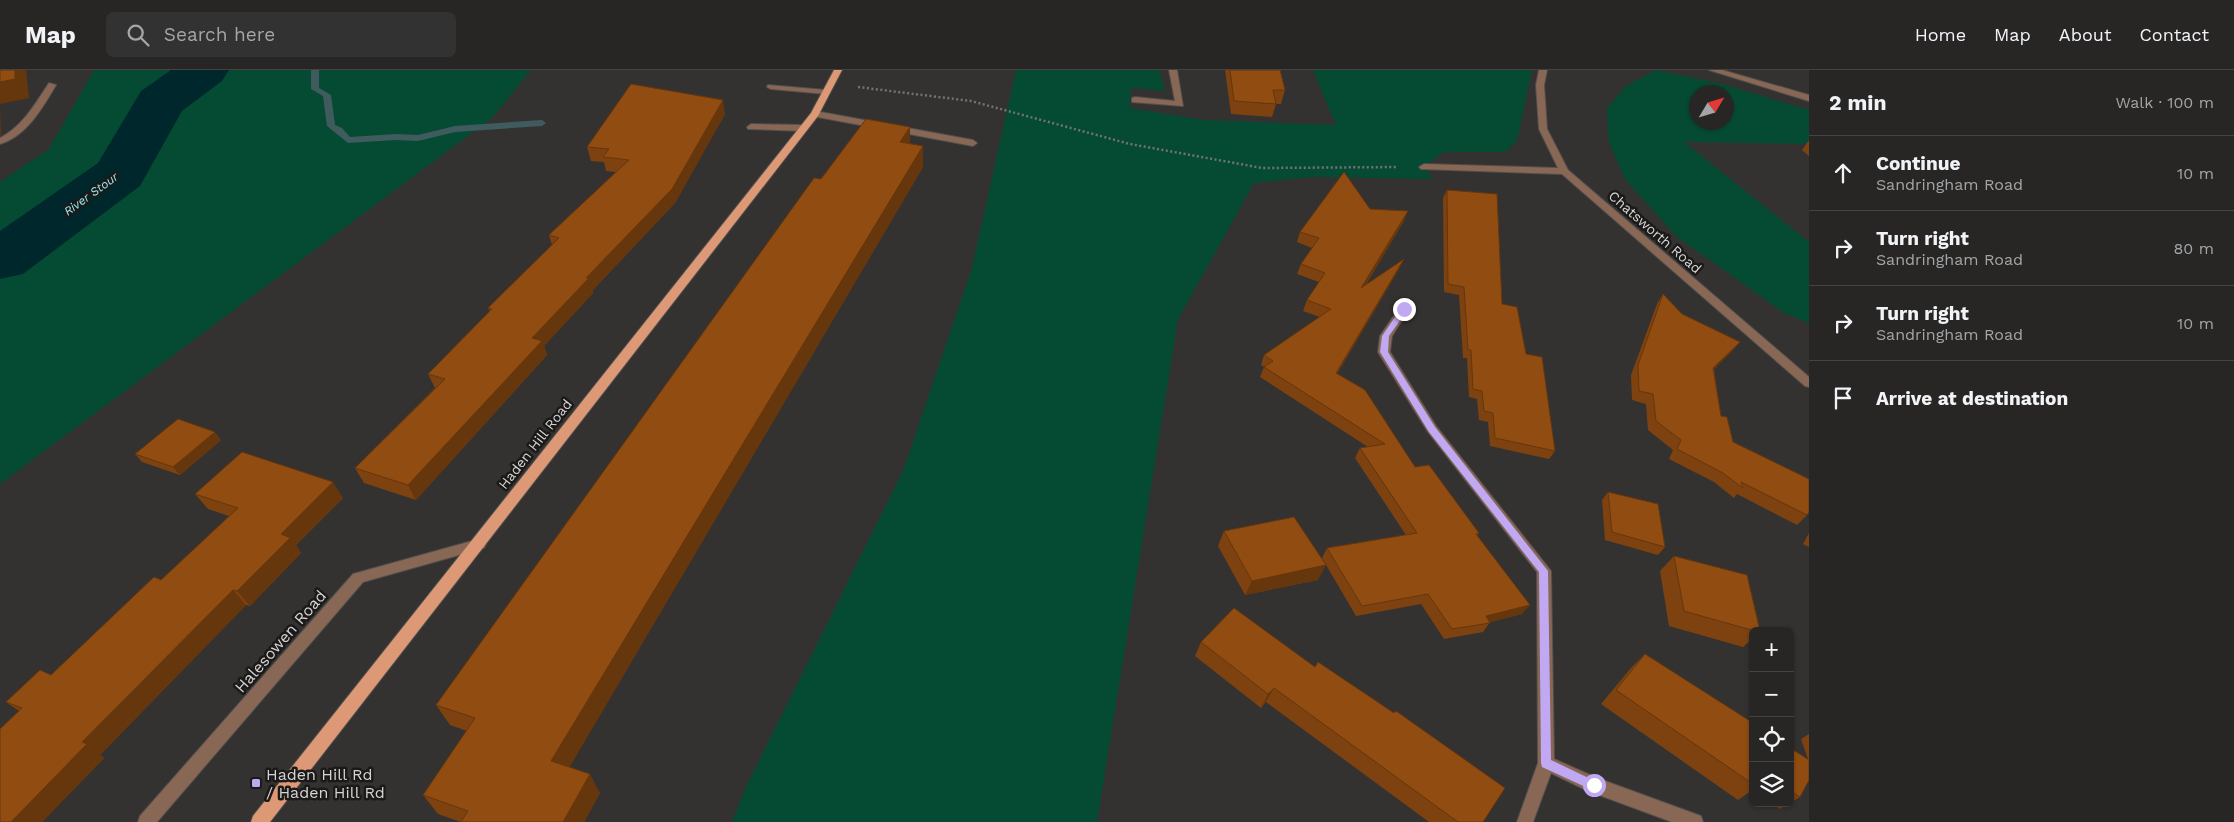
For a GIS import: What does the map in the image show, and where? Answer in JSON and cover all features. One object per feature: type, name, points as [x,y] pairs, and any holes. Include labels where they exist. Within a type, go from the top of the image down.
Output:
[{"type":"main road","points":[[829,87],[838,70]]},
{"type":"main road","name":"Haden Hill Road","points":[[259,822],[480,544],[816,114],[829,87]]},
{"type":"street","points":[[1135,100],[1180,104],[1173,70]]},
{"type":"street","name":"Chatsworth Road","points":[[1543,70],[1540,85],[1543,129],[1564,171],[1809,383]]},
{"type":"street","points":[[1713,70],[1809,98]]},
{"type":"street","points":[[0,141],[10,137],[37,111],[52,85]]},
{"type":"street","points":[[771,87],[829,87]]},
{"type":"street","points":[[816,114],[973,143]]},
{"type":"street","points":[[751,127],[804,128]]},
{"type":"street","points":[[1424,166],[1564,171]]},
{"type":"street","points":[[1404,309],[1386,336],[1384,352],[1432,430],[1544,571],[1546,763],[1526,822]]},
{"type":"street","name":"Halesowen Road","points":[[146,822],[358,578],[480,544]]},
{"type":"street","points":[[1546,763],[1594,785],[1695,822]]},
{"type":"path","points":[[829,87],[971,101],[1130,144],[1262,168],[1424,166]]},
{"type":"green space","points":[[94,70],[531,70],[492,118],[0,484],[0,182],[49,149]]},
{"type":"green space","points":[[1016,70],[1159,70],[1165,91],[1131,88],[1130,108],[1204,120],[1336,125],[1313,70],[1532,70],[1517,141],[1505,152],[1444,152],[1424,167],[1433,179],[1312,177],[1254,183],[1178,319],[1097,822],[732,822],[747,785],[903,471],[972,268]]},
{"type":"green space","points":[[1656,70],[1725,85],[1689,85],[1689,130],[1734,130],[1734,88],[1809,110],[1809,144],[1684,142],[1809,242],[1809,323],[1784,313],[1676,236],[1625,179],[1609,143],[1607,108],[1626,86]]},
{"type":"building","points":[[0,70],[15,70],[15,79],[0,82]]},
{"type":"building","points":[[1230,70],[1280,70],[1285,90],[1273,90],[1276,104],[1234,101]]},
{"type":"building","points":[[631,84],[723,100],[672,189],[586,278],[589,278],[532,338],[542,341],[408,485],[355,468],[445,379],[428,374],[492,309],[488,308],[559,238],[549,235],[629,160],[603,157],[609,149],[587,147]]},
{"type":"building","points":[[866,119],[910,127],[900,142],[923,146],[551,761],[590,774],[563,822],[461,822],[468,811],[423,795],[475,718],[436,705],[814,178],[821,179]]},
{"type":"building","points":[[1344,172],[1370,209],[1408,211],[1361,288],[1404,259],[1336,373],[1365,390],[1415,467],[1429,465],[1479,533],[1476,534],[1530,605],[1486,616],[1490,623],[1452,629],[1428,594],[1362,606],[1327,548],[1417,533],[1360,448],[1385,444],[1264,367],[1273,361],[1264,355],[1331,309],[1307,300],[1325,273],[1301,264],[1319,238],[1300,232]]},
{"type":"building","points":[[1447,190],[1497,194],[1502,304],[1517,307],[1526,354],[1542,357],[1555,451],[1495,438],[1493,413],[1484,411],[1482,391],[1473,389],[1471,350],[1468,350],[1464,287],[1448,284]]},
{"type":"building","points":[[1663,294],[1682,314],[1740,342],[1713,368],[1721,416],[1727,417],[1733,442],[1809,479],[1809,512],[1807,515],[1741,482],[1743,488],[1723,473],[1677,449],[1681,440],[1656,421],[1653,394],[1639,391],[1638,365]]},
{"type":"building","points":[[178,419],[215,432],[173,467],[135,454]]},
{"type":"building","points":[[242,452],[333,482],[281,534],[290,538],[237,591],[233,590],[82,742],[87,744],[11,822],[0,822],[0,729],[22,708],[6,702],[40,670],[51,675],[154,577],[161,580],[238,508],[195,494]]},
{"type":"building","points":[[1608,492],[1658,504],[1665,547],[1612,532]]},
{"type":"building","points":[[1294,517],[1326,565],[1252,581],[1224,531]]},
{"type":"building","points":[[1674,556],[1747,575],[1759,627],[1749,627],[1749,629],[1684,611]]},
{"type":"building","points":[[1234,608],[1315,667],[1318,662],[1394,713],[1396,711],[1505,788],[1483,822],[1458,822],[1274,688],[1268,694],[1201,642]]},
{"type":"building","points":[[1645,654],[1749,720],[1749,781],[1616,690]]},
{"type":"building","points":[[1794,751],[1809,760],[1809,780],[1800,797],[1794,793]]},
{"type":"waterway","name":"River Stour","points":[[0,260],[120,174],[160,102],[204,70]]},
{"type":"waterway","points":[[315,70],[315,89],[327,95],[331,126],[339,130],[348,140],[396,137],[418,138],[455,129],[542,123]]},
{"type":"place","name":"Haden Hill Rd / Haden Hill Rd","points":[[256,783]]},
{"type":"route","points":[[1404,309],[1386,336],[1384,352],[1432,430],[1544,571],[1546,763],[1594,785]]}]
